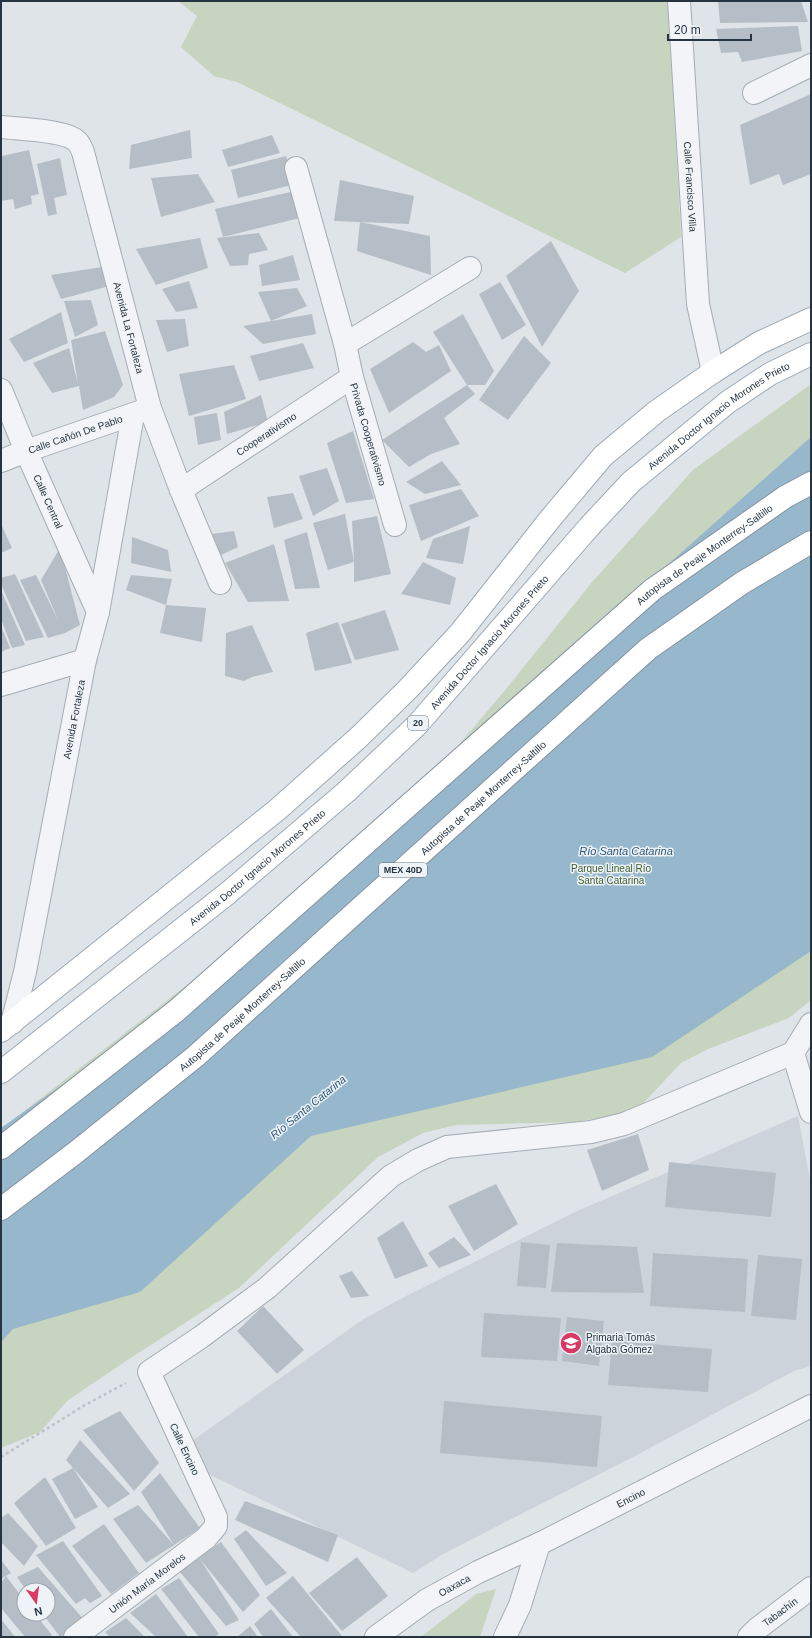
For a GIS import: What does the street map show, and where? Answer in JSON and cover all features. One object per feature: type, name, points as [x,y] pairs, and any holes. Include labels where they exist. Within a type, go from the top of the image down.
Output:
[{"type":"main road","points":[[6,1027],[278,810],[359,737],[408,689],[460,633],[550,519],[603,456],[657,411],[713,372],[759,344],[811,320]]},
{"type":"main road","name":"Avenida Doctor Ignacio Morones Prieto","points":[[1,1072],[228,893],[346,792],[417,725],[589,527],[631,482],[728,402],[770,374],[811,354]]},
{"type":"main road","name":"Autopista de Peaje Monterrey-Saltillo","points":[[1,1148],[176,1011],[652,590],[785,496],[811,483]]},
{"type":"main road","name":"Autopista de Peaje Monterrey-Saltillo","points":[[1,1208],[75,1153],[196,1056],[648,648],[742,583],[811,542]]},
{"type":"street","name":"Calle Francisco Villa","points":[[679,1],[698,304],[713,372]]},
{"type":"street","points":[[754,94],[811,65]]},
{"type":"street","name":"Avenida La Fortaleza","points":[[1,127],[52,132],[72,138],[80,145],[83,152],[142,412],[181,490],[220,583]]},
{"type":"street","name":"Privada Cooperativismo","points":[[296,168],[345,344],[352,377],[395,524]]},
{"type":"street","points":[[345,344],[470,268]]},
{"type":"street","name":"Cooperativismo","points":[[181,490],[352,377]]},
{"type":"street","name":"Calle Central","points":[[1,390],[26,451],[98,612]]},
{"type":"street","name":"Calle Cañón De Pablo","points":[[1,461],[26,451],[142,412]]},
{"type":"street","name":"Avenida Fortaleza","points":[[6,1027],[25,972],[85,660],[98,612],[142,412]]},
{"type":"street","points":[[1,686],[85,660]]},
{"type":"street","points":[[149,1372],[267,1288],[391,1176],[418,1160],[447,1147],[591,1132],[624,1124],[792,1053],[811,1024]]},
{"type":"street","points":[[792,1053],[811,1112]]},
{"type":"street","name":"Calle Encino","points":[[149,1372],[216,1517],[216,1526]]},
{"type":"street","name":"Encino","points":[[539,1544],[811,1406]]},
{"type":"street","name":"Unión María Morelos","points":[[75,1637],[206,1538],[216,1526]]},
{"type":"street","points":[[505,1637],[520,1605],[539,1544]]},
{"type":"street","name":"Oaxaca","points":[[376,1637],[427,1600],[478,1572],[539,1544]]},
{"type":"street","name":"Tabachín","points":[[749,1637],[811,1588]]},
{"type":"path","points":[[1,1457],[85,1405],[149,1372]]},
{"type":"shaded area","name":"Primaria Tomás Algaba Gómez","points":[[798,1116],[811,1185],[811,1366],[794,1371],[633,1457],[445,1553],[413,1573],[200,1470],[192,1441],[362,1320],[404,1297],[575,1212]]},
{"type":"green space","points":[[178,1],[668,1],[681,237],[625,273],[237,82],[214,76],[181,47],[197,16]]},
{"type":"green space","name":"Río Santa Catarina","points":[[811,384],[811,1000],[789,1018],[708,1049],[681,1063],[635,1112],[575,1122],[456,1125],[423,1133],[378,1157],[239,1288],[67,1401],[40,1432],[1,1448],[1,1129],[200,975],[442,765],[506,689],[593,581],[693,470]]},
{"type":"green space","points":[[496,1589],[480,1637],[421,1637],[476,1594]]},
{"type":"water","name":"Río Santa Catarina","points":[[811,437],[811,951],[652,1057],[311,1136],[140,1292],[13,1329],[1,1342],[1,1128],[168,1010]]},
{"type":"building","points":[[718,1],[801,1],[808,22],[720,23]]},
{"type":"building","points":[[798,26],[802,51],[742,62],[738,52],[721,53],[716,29]]},
{"type":"building","points":[[811,94],[811,174],[783,185],[779,174],[750,185],[740,125]]},
{"type":"building","points":[[190,130],[192,158],[129,169],[131,145]]},
{"type":"building","points":[[272,135],[280,153],[228,167],[222,150]]},
{"type":"building","points":[[29,150],[39,194],[31,196],[32,204],[15,209],[13,199],[1,201],[1,152],[2,156]]},
{"type":"building","points":[[286,156],[296,184],[238,198],[231,170]]},
{"type":"building","points":[[60,158],[67,195],[54,198],[57,214],[48,216],[37,164]]},
{"type":"building","points":[[198,174],[215,202],[161,217],[151,178]]},
{"type":"building","points":[[340,180],[414,196],[409,224],[334,221]]},
{"type":"building","points":[[295,191],[304,217],[223,237],[215,209]]},
{"type":"building","points":[[360,222],[430,236],[431,275],[357,251]]},
{"type":"building","points":[[259,233],[268,250],[249,254],[248,265],[230,266],[217,238]]},
{"type":"building","points":[[200,238],[208,268],[156,285],[136,249]]},
{"type":"building","points":[[551,241],[579,291],[542,347],[506,276]]},
{"type":"building","points":[[293,255],[300,280],[262,286],[259,265]]},
{"type":"building","points":[[102,267],[106,287],[61,299],[51,275]]},
{"type":"building","points":[[189,281],[198,308],[176,312],[162,289]]},
{"type":"building","points":[[500,282],[526,325],[502,340],[479,294]]},
{"type":"building","points":[[297,288],[307,306],[271,321],[258,292]]},
{"type":"building","points":[[91,300],[98,325],[75,337],[64,301]]},
{"type":"building","points":[[61,312],[68,343],[24,362],[9,339]]},
{"type":"building","points":[[312,314],[316,334],[263,344],[243,326]]},
{"type":"building","points":[[463,314],[494,371],[485,385],[467,385],[433,332]]},
{"type":"building","points":[[185,319],[189,346],[167,352],[156,320]]},
{"type":"building","points":[[105,331],[123,385],[114,397],[83,410],[79,386],[52,393],[33,363],[69,348],[78,384],[71,340]]},
{"type":"building","points":[[524,336],[551,363],[508,420],[479,400]]},
{"type":"building","points":[[413,342],[426,352],[439,345],[451,371],[389,413],[370,369]]},
{"type":"building","points":[[303,343],[314,368],[259,381],[250,356]]},
{"type":"building","points":[[234,365],[246,399],[189,416],[179,374]]},
{"type":"building","points":[[467,385],[475,394],[444,418],[460,444],[431,454],[409,467],[382,440]]},
{"type":"building","points":[[261,395],[268,422],[227,434],[224,412]]},
{"type":"building","points":[[217,413],[221,440],[198,445],[194,417]]},
{"type":"building","points":[[353,431],[374,499],[346,503],[327,443]]},
{"type":"building","points":[[442,461],[461,485],[425,494],[406,482]]},
{"type":"building","points":[[327,468],[339,501],[313,516],[299,476]]},
{"type":"building","points":[[461,489],[479,516],[421,541],[409,505]]},
{"type":"building","points":[[293,493],[303,519],[274,528],[267,497]]},
{"type":"building","points":[[345,514],[354,562],[328,570],[313,523]]},
{"type":"building","points":[[377,516],[391,574],[354,582],[352,521]]},
{"type":"building","points":[[1,524],[12,548],[1,553]]},
{"type":"building","points":[[470,526],[463,564],[426,558],[433,539]]},
{"type":"building","points":[[234,531],[238,547],[221,555],[212,534]]},
{"type":"building","points":[[307,532],[320,588],[295,589],[284,540]]},
{"type":"building","points":[[132,537],[168,550],[171,572],[131,563]]},
{"type":"building","points":[[274,544],[289,601],[248,602],[225,563]]},
{"type":"building","points":[[60,548],[80,625],[65,633],[48,638],[20,580],[36,575],[59,622],[41,580]]},
{"type":"building","points":[[423,562],[456,578],[450,605],[401,594]]},
{"type":"building","points":[[15,574],[44,637],[26,641],[1,584],[1,578]]},
{"type":"building","points":[[131,575],[172,579],[166,605],[126,590]]},
{"type":"building","points":[[1,590],[25,645],[12,648],[1,619]]},
{"type":"building","points":[[166,605],[206,608],[202,642],[160,633]]},
{"type":"building","points":[[385,610],[399,650],[355,660],[341,624]]},
{"type":"building","points":[[338,622],[352,663],[315,671],[306,633]]},
{"type":"building","points":[[252,625],[273,672],[252,677],[244,681],[225,676],[226,633]]},
{"type":"building","points":[[1,626],[10,648],[1,652]]},
{"type":"building","points":[[638,1134],[649,1170],[602,1191],[587,1150]]},
{"type":"building","points":[[669,1162],[776,1173],[771,1217],[665,1207]]},
{"type":"building","points":[[496,1184],[518,1224],[474,1251],[448,1206]]},
{"type":"building","points":[[403,1221],[428,1266],[395,1279],[377,1238]]},
{"type":"building","points":[[454,1237],[471,1255],[439,1268],[428,1253]]},
{"type":"building","points":[[521,1242],[550,1245],[546,1288],[517,1286]]},
{"type":"building","points":[[557,1243],[637,1247],[644,1293],[551,1292]]},
{"type":"building","points":[[653,1253],[748,1259],[745,1312],[650,1306]]},
{"type":"building","points":[[758,1255],[802,1259],[796,1320],[751,1316]]},
{"type":"building","points":[[352,1271],[369,1296],[351,1298],[339,1276]]},
{"type":"building","points":[[263,1306],[304,1350],[277,1374],[237,1331]]},
{"type":"building","points":[[484,1313],[561,1318],[557,1361],[481,1357]]},
{"type":"building","points":[[567,1317],[604,1321],[599,1366],[562,1361]]},
{"type":"building","points":[[612,1341],[712,1349],[708,1392],[608,1385]]},
{"type":"building","points":[[444,1401],[602,1416],[597,1467],[440,1453]]},
{"type":"building","points":[[120,1411],[159,1463],[134,1491],[83,1430]]},
{"type":"building","points":[[80,1440],[130,1494],[108,1508],[66,1460]]},
{"type":"building","points":[[73,1468],[98,1507],[75,1519],[52,1479]]},
{"type":"building","points":[[160,1473],[200,1528],[174,1545],[141,1492]]},
{"type":"building","points":[[45,1477],[76,1528],[46,1546],[14,1503]]},
{"type":"building","points":[[245,1501],[338,1535],[328,1562],[235,1520]]},
{"type":"building","points":[[138,1505],[174,1545],[146,1563],[113,1519]]},
{"type":"building","points":[[8,1513],[38,1546],[24,1566],[1,1542],[1,1518]]},
{"type":"building","points":[[104,1524],[139,1573],[111,1594],[72,1546]]},
{"type":"building","points":[[246,1530],[287,1573],[266,1586],[234,1539]]},
{"type":"building","points":[[63,1541],[102,1596],[90,1603],[85,1598],[76,1604],[36,1555]]},
{"type":"building","points":[[221,1542],[260,1595],[243,1612],[200,1559],[239,1620],[226,1626],[179,1571]]},
{"type":"building","points":[[357,1557],[388,1596],[342,1631],[309,1593]]},
{"type":"building","points":[[1,1560],[11,1573],[1,1579]]},
{"type":"building","points":[[38,1567],[51,1582],[20,1582],[17,1577]]},
{"type":"building","points":[[6,1576],[16,1589],[16,1622],[41,1622],[52,1635],[47,1637],[25,1637],[1,1608],[1,1583]]},
{"type":"building","points":[[293,1576],[342,1636],[341,1637],[301,1637],[266,1598]]},
{"type":"building","points":[[179,1578],[219,1634],[215,1637],[199,1637],[161,1589]]},
{"type":"building","points":[[56,1588],[85,1621],[60,1637],[49,1622],[56,1622]]},
{"type":"building","points":[[156,1594],[188,1637],[156,1637],[130,1613]]},
{"type":"building","points":[[271,1609],[293,1637],[263,1637],[254,1624]]},
{"type":"building","points":[[126,1618],[145,1637],[110,1637],[105,1632]]},
{"type":"building","points":[[1,1619],[15,1637],[1,1637]]},
{"type":"building","points":[[250,1626],[258,1637],[237,1637]]},
{"type":"place","name":"Primaria Tomás Algaba Gómez","points":[[571,1343]]},
{"type":"park label","name":"Parque Lineal Río Santa Catarina","points":[[611,874]]}]
